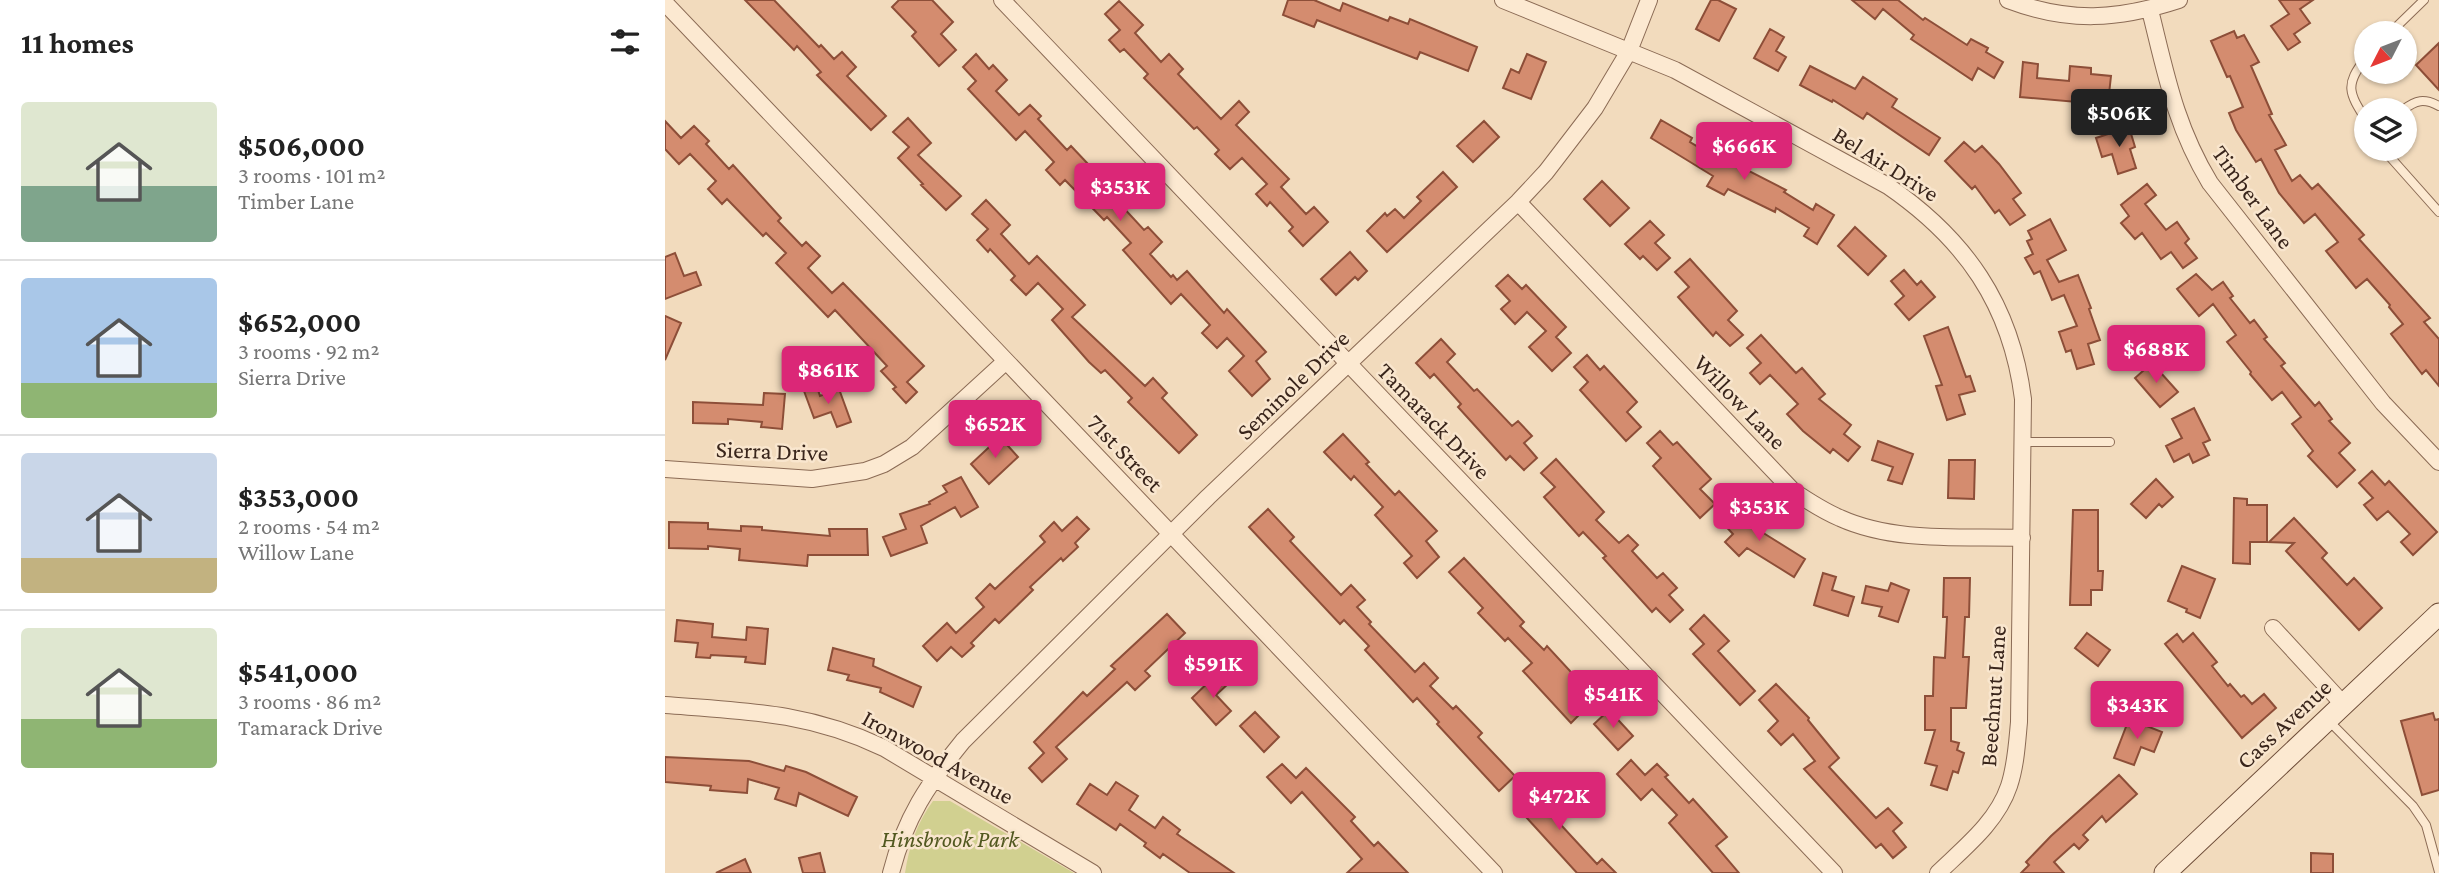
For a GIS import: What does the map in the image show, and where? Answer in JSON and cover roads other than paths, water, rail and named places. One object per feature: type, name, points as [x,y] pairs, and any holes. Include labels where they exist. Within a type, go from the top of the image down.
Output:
[{"type":"main road","name":"Cass Avenue","points":[[2165,873],[2439,614]]},
{"type":"street","name":"Tamarack Drive","points":[[1002,0],[1834,873]]},
{"type":"street","name":"Bel Air Drive","points":[[1503,0],[1675,70],[1888,186],[1915,204],[1940,226],[1963,252],[1986,285],[2009,334],[2021,383],[2022,538]]},
{"type":"street","name":"Seminole Drive","points":[[891,873],[905,827],[933,778],[963,741],[1171,534],[1518,202],[1546,172],[1577,134],[1629,51],[1649,0]]},
{"type":"street","points":[[2008,0],[2060,15],[2091,17],[2130,14],[2179,0]]},
{"type":"street","name":"71st Street","points":[[665,3],[1494,873]]},
{"type":"street","name":"Timber Lane","points":[[2150,9],[2181,128],[2210,183],[2383,403],[2439,462]]},
{"type":"street","name":"Willow Lane","points":[[1518,202],[1784,481],[1803,497],[1842,519],[1899,534],[2022,538]]},
{"type":"street","name":"Sierra Drive","points":[[665,469],[812,479],[865,471],[892,460],[919,442],[1006,361]]},
{"type":"street","name":"Beechnut Lane","points":[[1938,873],[1995,814],[2010,786],[2016,759],[2019,722],[2022,538]]},
{"type":"street","points":[[2273,628],[2343,704]]},
{"type":"street","name":"Ironwood Avenue","points":[[665,705],[783,715],[821,723],[857,735],[884,748],[1093,873]]},
{"type":"lane","points":[[2403,21],[2424,0]]},
{"type":"lane","points":[[2354,77],[2350,86],[2354,100]]},
{"type":"lane","points":[[2417,101],[2426,100],[2439,106]]},
{"type":"lane","points":[[2394,161],[2439,212]]},
{"type":"lane","points":[[2023,442],[2110,442]]},
{"type":"lane","points":[[2327,720],[2395,786],[2426,825],[2439,872]]},
{"type":"lane","points":[[2426,825],[2439,828]]},
{"type":"park label","name":"Hinsbrook Park","points":[[950,839]]}]
